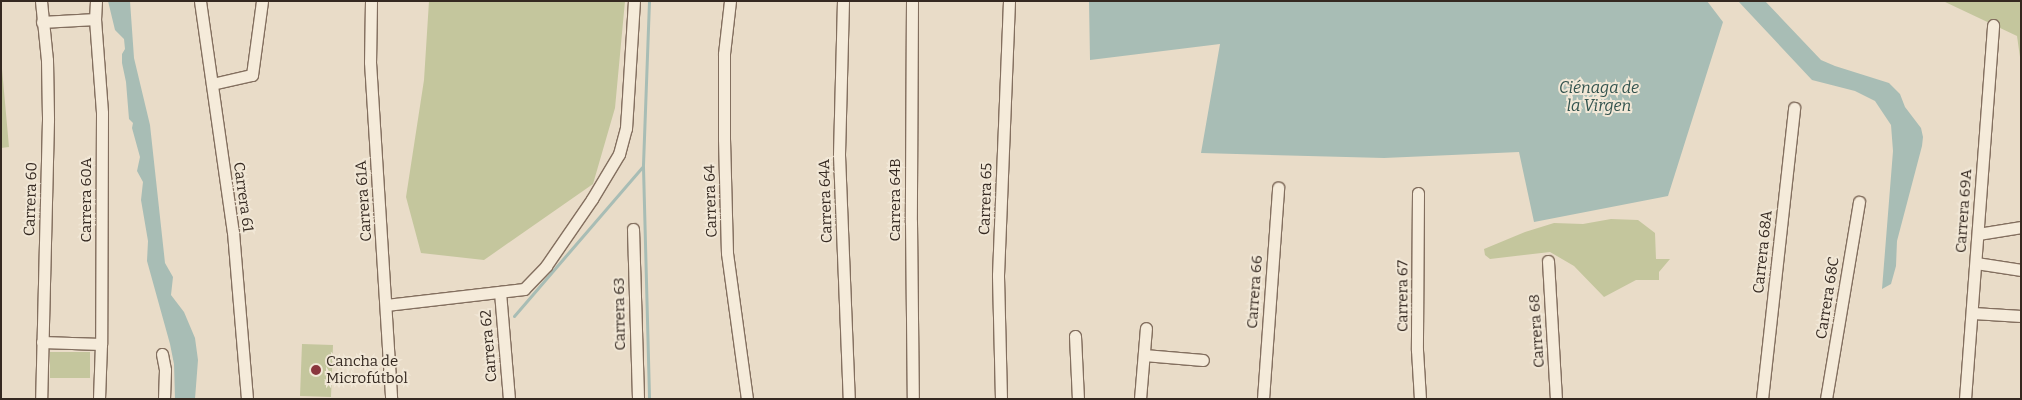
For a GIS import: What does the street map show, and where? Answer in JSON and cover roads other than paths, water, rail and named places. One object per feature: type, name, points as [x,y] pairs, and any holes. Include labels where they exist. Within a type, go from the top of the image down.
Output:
[{"type":"street","name":"Carrera 60","points":[[41,1],[47,60],[48,120],[41,399]]},
{"type":"street","name":"Carrera 60A","points":[[96,1],[95,19],[102,113],[99,399]]},
{"type":"street","name":"Carrera 61","points":[[200,1],[233,232],[247,399]]},
{"type":"street","points":[[212,84],[252,76],[262,1]]},
{"type":"street","name":"Carrera 61A","points":[[371,1],[370,62],[391,399]]},
{"type":"street","points":[[386,305],[524,289],[532,283],[574,226],[618,154],[626,128],[634,1]]},
{"type":"street","name":"Carrera 64","points":[[730,1],[724,83],[727,253],[747,399]]},
{"type":"street","name":"Carrera 64A","points":[[843,1],[839,155],[849,399]]},
{"type":"street","name":"Carrera 64B","points":[[912,1],[910,222],[913,399]]},
{"type":"street","name":"Carrera 65","points":[[1002,399],[998,275],[1009,1]]},
{"type":"street","points":[[42,22],[95,19]]},
{"type":"street","name":"Carrera 69A","points":[[1965,399],[1973,313],[1993,25]]},
{"type":"street","name":"Carrera 68A","points":[[1762,399],[1794,108]]},
{"type":"street","name":"Carrera 66","points":[[1262,399],[1278,188]]},
{"type":"street","name":"Carrera 67","points":[[1418,193],[1418,350],[1420,399]]},
{"type":"street","name":"Carrera 68C","points":[[1826,399],[1859,202]]},
{"type":"street","points":[[1978,234],[2021,227]]},
{"type":"street","name":"Carrera 63","points":[[633,229],[638,399]]},
{"type":"street","name":"Carrera 68","points":[[1548,261],[1556,399]]},
{"type":"street","points":[[1976,263],[2021,270]]},
{"type":"street","name":"Carrera 62","points":[[500,292],[508,399]]},
{"type":"street","points":[[1973,313],[2021,316]]},
{"type":"street","points":[[1140,399],[1146,328]]},
{"type":"street","points":[[1075,336],[1078,399]]},
{"type":"street","points":[[42,342],[101,344]]},
{"type":"street","points":[[162,354],[165,370],[164,399]]},
{"type":"street","points":[[1144,355],[1202,360]]},
{"type":"water","points":[[108,1],[130,1],[134,58],[150,125],[165,263],[173,277],[171,295],[184,312],[195,338],[198,360],[195,399],[175,399],[174,364],[170,344],[147,261],[148,241],[141,200],[143,182],[137,171],[140,157],[132,128],[133,123],[129,119],[126,82],[122,63],[122,54],[125,49],[124,39],[115,30]]},
{"type":"water","name":"Ciénaga de la Virgen","points":[[1089,1],[1707,1],[1723,22],[1668,196],[1534,222],[1519,152],[1384,158],[1201,153],[1220,44],[1090,60]]},
{"type":"water","points":[[1738,1],[1765,1],[1821,60],[1889,83],[1900,94],[1905,107],[1921,128],[1922,146],[1897,241],[1896,266],[1891,284],[1882,289],[1893,151],[1891,125],[1875,101],[1855,91],[1812,80]]},
{"type":"waterway","points":[[649,1],[643,167],[649,399]]},
{"type":"waterway","points":[[514,316],[642,167]]},
{"type":"place","name":"Cancha de Microfútbol","points":[[316,370]]}]
